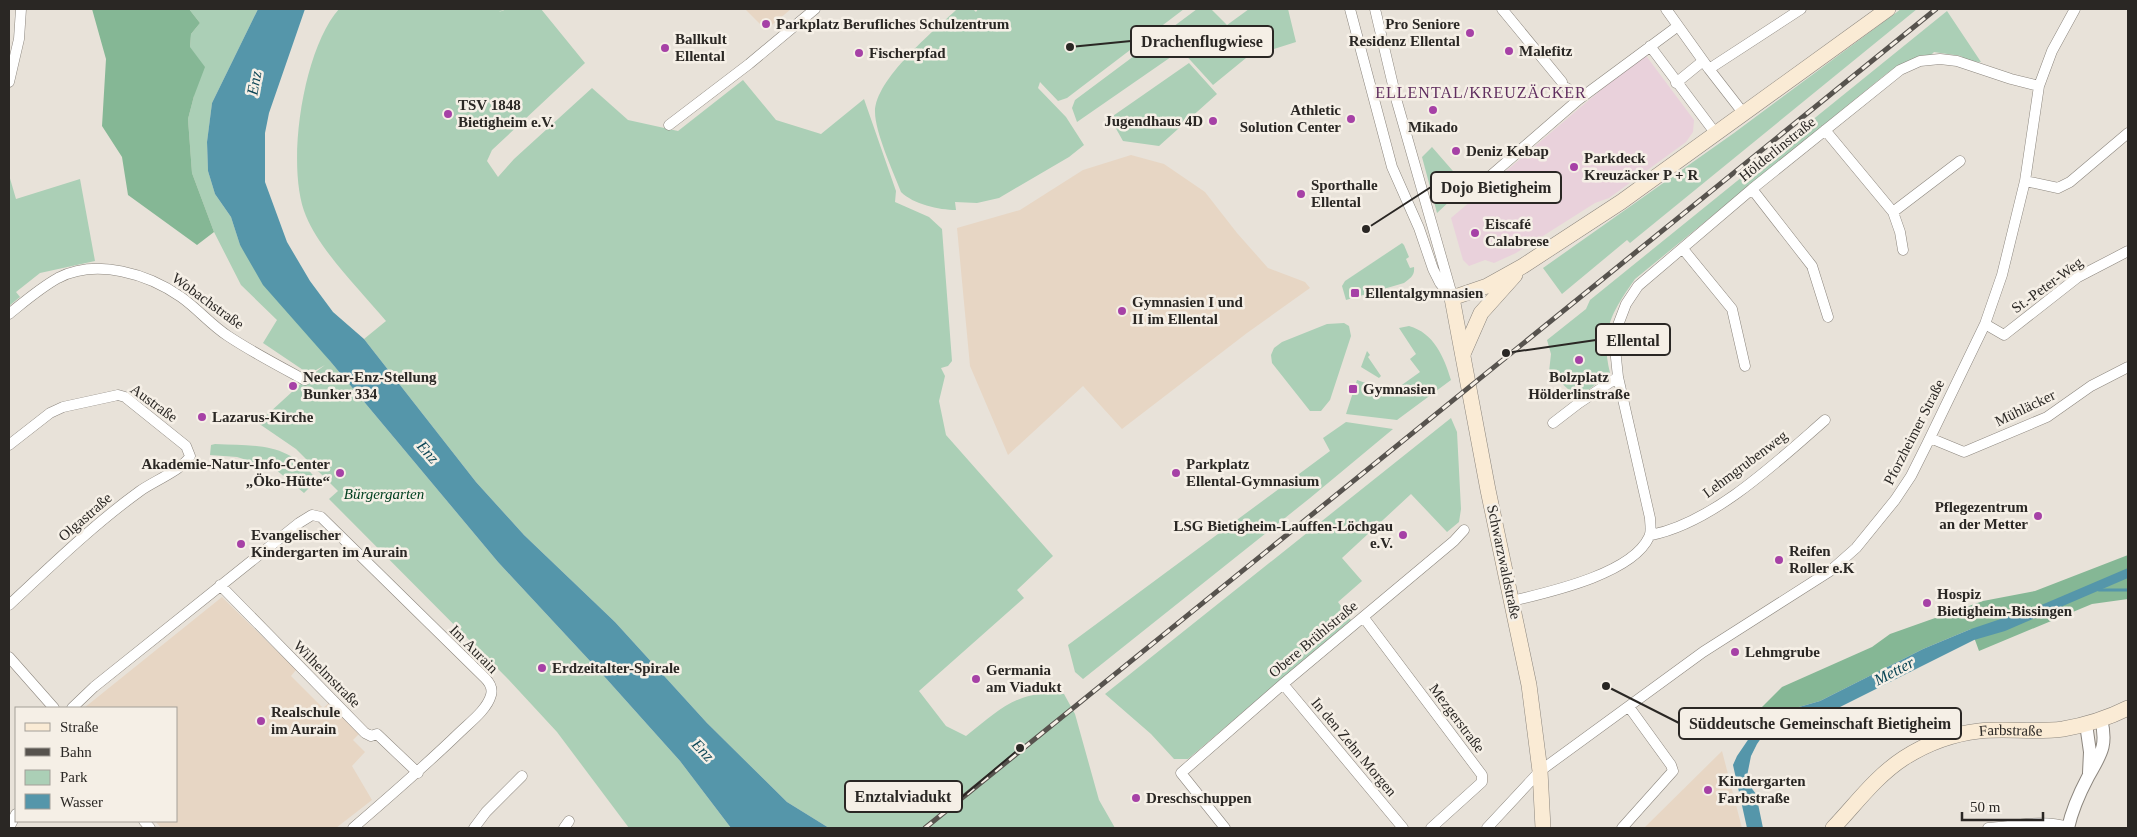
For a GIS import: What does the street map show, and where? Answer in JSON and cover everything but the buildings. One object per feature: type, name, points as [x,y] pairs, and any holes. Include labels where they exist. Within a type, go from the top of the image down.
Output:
[{"type":"main road","points":[[1452,298],[1486,286],[1523,266],[1621,202],[1888,9]]},
{"type":"main road","points":[[1463,354],[1481,313],[1523,266]]},
{"type":"main road","name":"Schwarzwaldstraße","points":[[1452,298],[1529,686],[1540,771],[1543,828]]},
{"type":"main road","name":"Farbstraße","points":[[1833,828],[1883,775],[1903,759],[1929,744],[1954,735],[1980,731],[2040,731],[2086,724],[2128,708]]},
{"type":"street","points":[[9,82],[14,41],[21,9]]},
{"type":"street","points":[[669,125],[749,64],[815,9]]},
{"type":"street","name":"Schwarzwaldstraße","points":[[1350,9],[1392,168],[1418,228],[1433,269],[1440,283],[1452,298]]},
{"type":"street","name":"Schwarzwaldstraße","points":[[1375,9],[1397,102],[1452,298]]},
{"type":"street","points":[[1502,9],[1578,100]]},
{"type":"street","points":[[1666,9],[1744,114]]},
{"type":"street","points":[[1676,83],[1801,9]]},
{"type":"street","name":"Pforzheimer Straße","points":[[1487,828],[1540,771],[1704,652],[1817,580],[1851,553],[1895,500],[1911,476],[1985,324],[2002,275],[2025,181],[2039,86],[2052,51],[2075,9]]},
{"type":"street","points":[[1473,191],[1578,100],[1678,26]]},
{"type":"street","points":[[1650,46],[1716,134]]},
{"type":"street","name":"Hölderlinstraße","points":[[1651,535],[1650,518],[1618,377],[1616,340],[1618,325],[1626,304],[1638,286],[1752,189],[1880,84],[1900,70],[1920,61],[1940,59],[1957,61],[2039,86]]},
{"type":"street","points":[[1824,130],[1893,212],[1900,232],[1903,250]]},
{"type":"street","points":[[2025,181],[2058,188],[2070,182],[2128,133]]},
{"type":"street","points":[[1893,212],[1960,161]]},
{"type":"street","points":[[1752,189],[1812,266],[1823,295],[1828,317]]},
{"type":"street","points":[[1682,249],[1732,309],[1746,366]]},
{"type":"street","name":"St.-Peter-Weg","points":[[1985,324],[2004,335],[2078,277],[2128,252]]},
{"type":"street","name":"Wobachstraße","points":[[9,314],[46,286],[71,273],[104,269],[125,272],[145,277],[170,289],[228,336],[304,380]]},
{"type":"street","name":"Mühläcker","points":[[1930,438],[1964,452],[2047,417],[2070,403],[2091,386],[2128,367]]},
{"type":"street","points":[[1553,423],[1578,403],[1618,377]]},
{"type":"street","name":"Austraße","points":[[9,445],[50,413],[63,407],[118,395],[125,397],[186,446],[190,452],[188,460]]},
{"type":"street","name":"Lehmgrubenweg","points":[[1651,535],[1669,532],[1736,494],[1780,460],[1826,420]]},
{"type":"street","name":"Olgastraße","points":[[9,605],[107,516],[147,486],[188,460]]},
{"type":"street","name":"Im Aurain","points":[[220,585],[312,514],[325,521],[490,684],[492,691],[487,704],[418,773],[353,828]]},
{"type":"street","name":"Obere Brühlstraße","points":[[1225,828],[1181,773],[1282,684],[1364,618],[1376,605],[1454,541],[1464,530]]},
{"type":"street","points":[[1512,601],[1599,575],[1628,562],[1644,547],[1651,535]]},
{"type":"street","points":[[73,707],[89,691],[220,585]]},
{"type":"street","name":"Wilhelmstraße","points":[[220,585],[365,733],[371,736],[377,734],[418,773]]},
{"type":"street","name":"Mezgerstraße","points":[[1364,618],[1482,775],[1482,782],[1431,828]]},
{"type":"street","points":[[9,657],[53,707]]},
{"type":"street","name":"In den Zehn Morgen","points":[[1282,684],[1403,828]]},
{"type":"street","points":[[1622,828],[1673,771],[1671,765],[1629,707]]},
{"type":"street","points":[[1988,828],[2056,823],[2068,828],[2075,803],[2102,752],[2104,730],[2101,719]]},
{"type":"street","points":[[2086,724],[2090,752],[2089,776]]},
{"type":"street","points":[[474,828],[486,812],[522,776]]},
{"type":"street","points":[[9,828],[15,815]]},
{"type":"shaded area","name":"Parkplatz Berufliches Schulzentrum","points":[[745,9],[791,9],[766,30]]},
{"type":"shaded area","points":[[1644,53],[1694,120],[1693,132],[1686,142],[1609,198],[1595,203],[1516,253],[1494,263],[1485,260],[1469,266],[1463,260],[1451,218]]},
{"type":"shaded area","name":"Gymnasien I und II im Ellental","points":[[1131,155],[1164,164],[1205,192],[1237,233],[1268,268],[1305,282],[1310,288],[1247,333],[1122,429],[1083,386],[1008,455],[970,366],[957,228],[1020,210],[1083,170]]},
{"type":"shaded area","name":"Realschule im Aurain","points":[[222,597],[296,670],[291,676],[323,708],[329,703],[359,734],[353,740],[365,752],[352,766],[372,800],[336,828],[161,828],[156,822],[178,822],[178,707],[85,707]]},
{"type":"shaded area","name":"Kindergarten Farbstraße","points":[[1722,751],[1742,828],[1644,828]]},
{"type":"green space","points":[[92,9],[189,9],[200,23],[191,34],[190,47],[205,67],[188,119],[192,173],[214,232],[197,245],[128,195],[122,157],[102,126],[106,59]]},
{"type":"green space","name":"Bürgergarten","points":[[189,9],[258,9],[212,103],[207,142],[208,171],[215,194],[231,217],[240,245],[330,361],[498,562],[680,761],[731,828],[629,828],[557,732],[508,679],[329,499],[338,491],[296,449],[258,423],[305,380],[325,365],[309,374],[263,343],[277,320],[241,285],[214,232],[192,173],[188,119],[194,96],[190,47],[191,34],[200,23]]},
{"type":"green space","points":[[339,9],[505,9],[499,12],[507,9],[541,9],[585,63],[492,150],[487,161],[498,177],[514,159],[592,88],[628,120],[678,131],[743,80],[776,120],[821,134],[864,99],[896,191],[895,202],[929,217],[942,229],[952,361],[948,366],[941,368],[945,376],[939,401],[946,435],[1053,556],[1017,590],[1024,598],[919,691],[946,726],[966,736],[1010,703],[1021,698],[1033,695],[1064,694],[1075,714],[1099,800],[1115,828],[829,828],[787,802],[707,723],[615,622],[524,535],[476,482],[364,339],[386,321],[331,257],[306,216],[300,195],[297,169],[301,109],[307,79],[316,51],[326,27]]},
{"type":"green space","points":[[957,9],[973,9],[976,12],[978,9],[1184,9],[1067,98],[1058,101],[1040,82],[1038,88],[1066,117],[1084,145],[1069,157],[999,198],[977,203],[955,202],[956,210],[927,205],[912,200],[901,192],[881,141],[875,112],[878,99],[895,71],[907,56]]},
{"type":"green space","points":[[1197,9],[1211,9],[1227,25],[1249,9],[1288,9],[1296,42],[1246,58],[1213,85],[1181,50],[1077,122],[1072,108],[1075,100]]},
{"type":"green space","points":[[1901,9],[1917,9],[1630,243],[1627,240],[1562,294],[1543,268],[1734,133]]},
{"type":"green space","points":[[1947,11],[1981,62],[1966,61],[1961,56],[1934,52],[1930,56],[1899,65],[1886,74],[1635,279],[1614,313],[1607,334],[1607,359],[1610,373],[1578,398],[1549,372],[1551,354],[1547,340],[1586,309],[1590,300]]},
{"type":"green space","points":[[1189,63],[1217,94],[1159,146],[1123,141],[1110,118]]},
{"type":"green space","points":[[1432,147],[1466,186],[1437,213],[1422,157]]},
{"type":"green space","points":[[9,175],[16,199],[80,179],[95,261],[40,273],[16,292],[20,297],[9,306]]},
{"type":"green space","points":[[1402,243],[1409,257],[1406,259],[1410,268],[1414,267],[1413,275],[1404,283],[1346,300],[1342,286],[1345,281]]},
{"type":"green space","points":[[1344,323],[1349,326],[1351,336],[1330,400],[1321,411],[1310,411],[1272,363],[1271,355],[1274,348],[1282,342],[1327,324]]},
{"type":"green space","points":[[1409,326],[1425,334],[1437,347],[1451,380],[1397,420],[1346,414],[1357,380],[1392,392],[1420,372],[1410,359],[1416,354],[1399,328]]},
{"type":"green space","points":[[1367,351],[1370,355],[1368,357],[1381,376],[1379,378],[1361,367]]},
{"type":"green space","points":[[1451,418],[1457,432],[1461,509],[1459,522],[1447,532],[1411,494],[1342,558],[1362,581],[1338,602],[1351,620],[1188,759],[1174,759],[1151,734],[1105,694]]},
{"type":"green space","points":[[1346,422],[1393,429],[1310,498],[1083,679],[1075,672],[1068,645],[1330,451],[1323,438]]},
{"type":"green space","points":[[211,445],[259,446],[283,452],[306,468],[317,480],[304,493],[275,469],[237,457],[210,455]]},
{"type":"green space","points":[[2128,555],[2128,599],[2092,604],[1979,651],[1971,629],[1923,649],[1820,701],[1785,711],[1763,722],[1757,712],[1782,687],[1872,647],[1890,634],[1983,601],[2035,591]]},
{"type":"water","name":"Enz","points":[[258,9],[305,9],[269,113],[265,133],[265,182],[287,242],[310,281],[333,312],[364,339],[476,482],[524,535],[615,622],[707,723],[787,802],[829,828],[731,828],[680,761],[498,562],[330,361],[263,285],[240,245],[231,217],[215,194],[208,171],[207,142],[212,103]]},
{"type":"water","name":"Metter","points":[[2128,568],[2128,578],[2005,631],[1974,640],[1824,715],[1777,725],[1766,731],[1751,756],[1747,776],[1750,786],[1756,794],[1763,828],[1747,828],[1733,765],[1754,731],[1763,722],[1785,711],[1820,701],[1923,649],[1971,629],[2039,606]]},
{"type":"waterway","points":[[2099,590],[2128,590]]},
{"type":"railway","points":[[925,828],[1936,9]]},
{"type":"place","name":"Parkplatz Berufliches Schulzentrum","points":[[766,24]]},
{"type":"place","name":"Pro Seniore Residenz Ellental","points":[[1470,33]]},
{"type":"place","name":"Drachenflugwiese","points":[[1070,47]]},
{"type":"place","name":"Ballkult Ellental","points":[[665,48]]},
{"type":"place","name":"Malefitz","points":[[1509,51]]},
{"type":"place","name":"Fischerpfad","points":[[859,53]]},
{"type":"place","name":"Mikado","points":[[1433,110]]},
{"type":"place","name":"TSV 1848 Bietigheim e.V.","points":[[448,114]]},
{"type":"place","name":"Athletic Solution Center","points":[[1351,119]]},
{"type":"place","name":"Jugendhaus 4D","points":[[1213,121]]},
{"type":"place","name":"Deniz Kebap","points":[[1456,151]]},
{"type":"place","name":"Parkdeck Kreuzäcker P + R","points":[[1574,167]]},
{"type":"place","name":"Sporthalle Ellental","points":[[1301,194]]},
{"type":"place","name":"Dojo Bietigheim","points":[[1366,229]]},
{"type":"place","name":"Eiscafé Calabrese","points":[[1475,233]]},
{"type":"place","name":"Ellentalgymnasien","points":[[1355,293]]},
{"type":"place","name":"Gymnasien I und II im Ellental","points":[[1122,311]]},
{"type":"place","name":"Ellental","points":[[1506,353]]},
{"type":"place","name":"Bolzplatz Hölderlinstraße","points":[[1579,360]]},
{"type":"place","name":"Neckar-Enz-Stellung Bunker 334","points":[[293,386]]},
{"type":"place","name":"Gymnasien","points":[[1353,389]]},
{"type":"place","name":"Lazarus-Kirche","points":[[202,417]]},
{"type":"place","name":"Akademie-Natur-Info-Center „Öko-Hütte“","points":[[340,473]]},
{"type":"place","name":"Parkplatz Ellental-Gymnasium","points":[[1176,473]]},
{"type":"place","name":"Pflegezentrum an der Metter","points":[[2038,516]]},
{"type":"place","name":"LSG Bietigheim-Lauffen-Löchgau e.V.","points":[[1403,535]]},
{"type":"place","name":"Evangelischer Kindergarten im Aurain","points":[[241,544]]},
{"type":"place","name":"Reifen Roller e.K","points":[[1779,560]]},
{"type":"place","name":"Hospiz Bietigheim-Bissingen","points":[[1927,603]]},
{"type":"place","name":"Lehmgrube","points":[[1735,652]]},
{"type":"place","name":"Erdzeitalter-Spirale","points":[[542,668]]},
{"type":"place","name":"Germania am Viadukt","points":[[976,679]]},
{"type":"place","name":"Süddeutsche Gemeinschaft Bietigheim","points":[[1606,686]]},
{"type":"place","name":"Realschule im Aurain","points":[[261,721]]},
{"type":"place","name":"Enztalviadukt","points":[[1020,748]]},
{"type":"place","name":"Kindergarten Farbstraße","points":[[1708,790]]},
{"type":"place","name":"Dreschschuppen","points":[[1136,798]]},
{"type":"district","name":"ELLENTAL/KREUZÄCKER","points":[[1481,92]]}]
